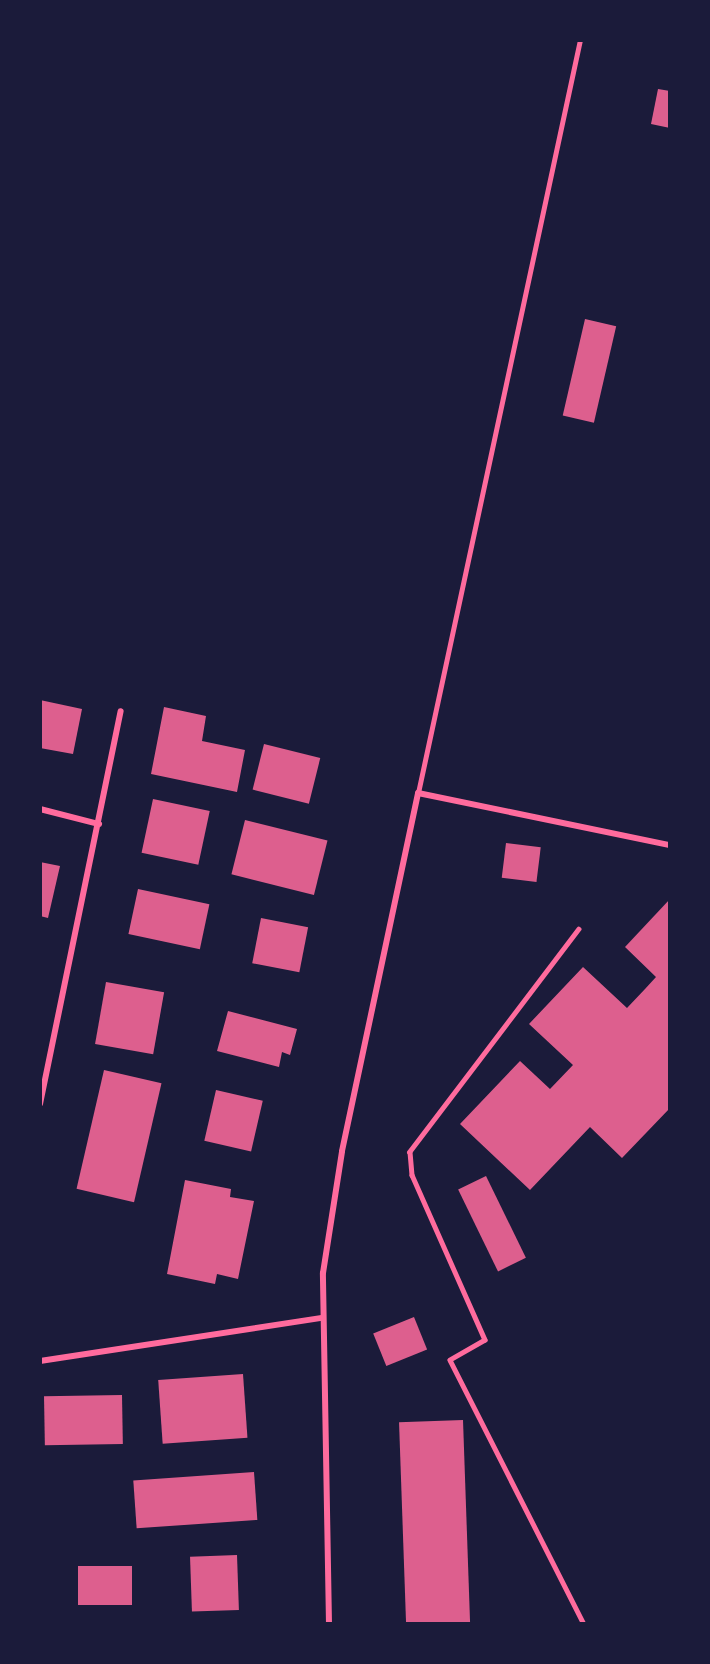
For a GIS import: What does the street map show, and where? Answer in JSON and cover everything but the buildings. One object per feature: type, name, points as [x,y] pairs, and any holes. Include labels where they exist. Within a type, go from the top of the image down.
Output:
[{"type":"street","points":[[40,1104],[121,711]]},
{"type":"street","points":[[329,1623],[322,1318],[325,1262],[342,1151],[418,793],[669,845]]},
{"type":"street","points":[[40,809],[99,824]]},
{"type":"street","points":[[40,1361],[322,1318]]},
{"type":"lane","points":[[418,793],[580,40]]},
{"type":"lane","points":[[579,929],[410,1152],[412,1175],[485,1340],[450,1360],[584,1623]]}]
